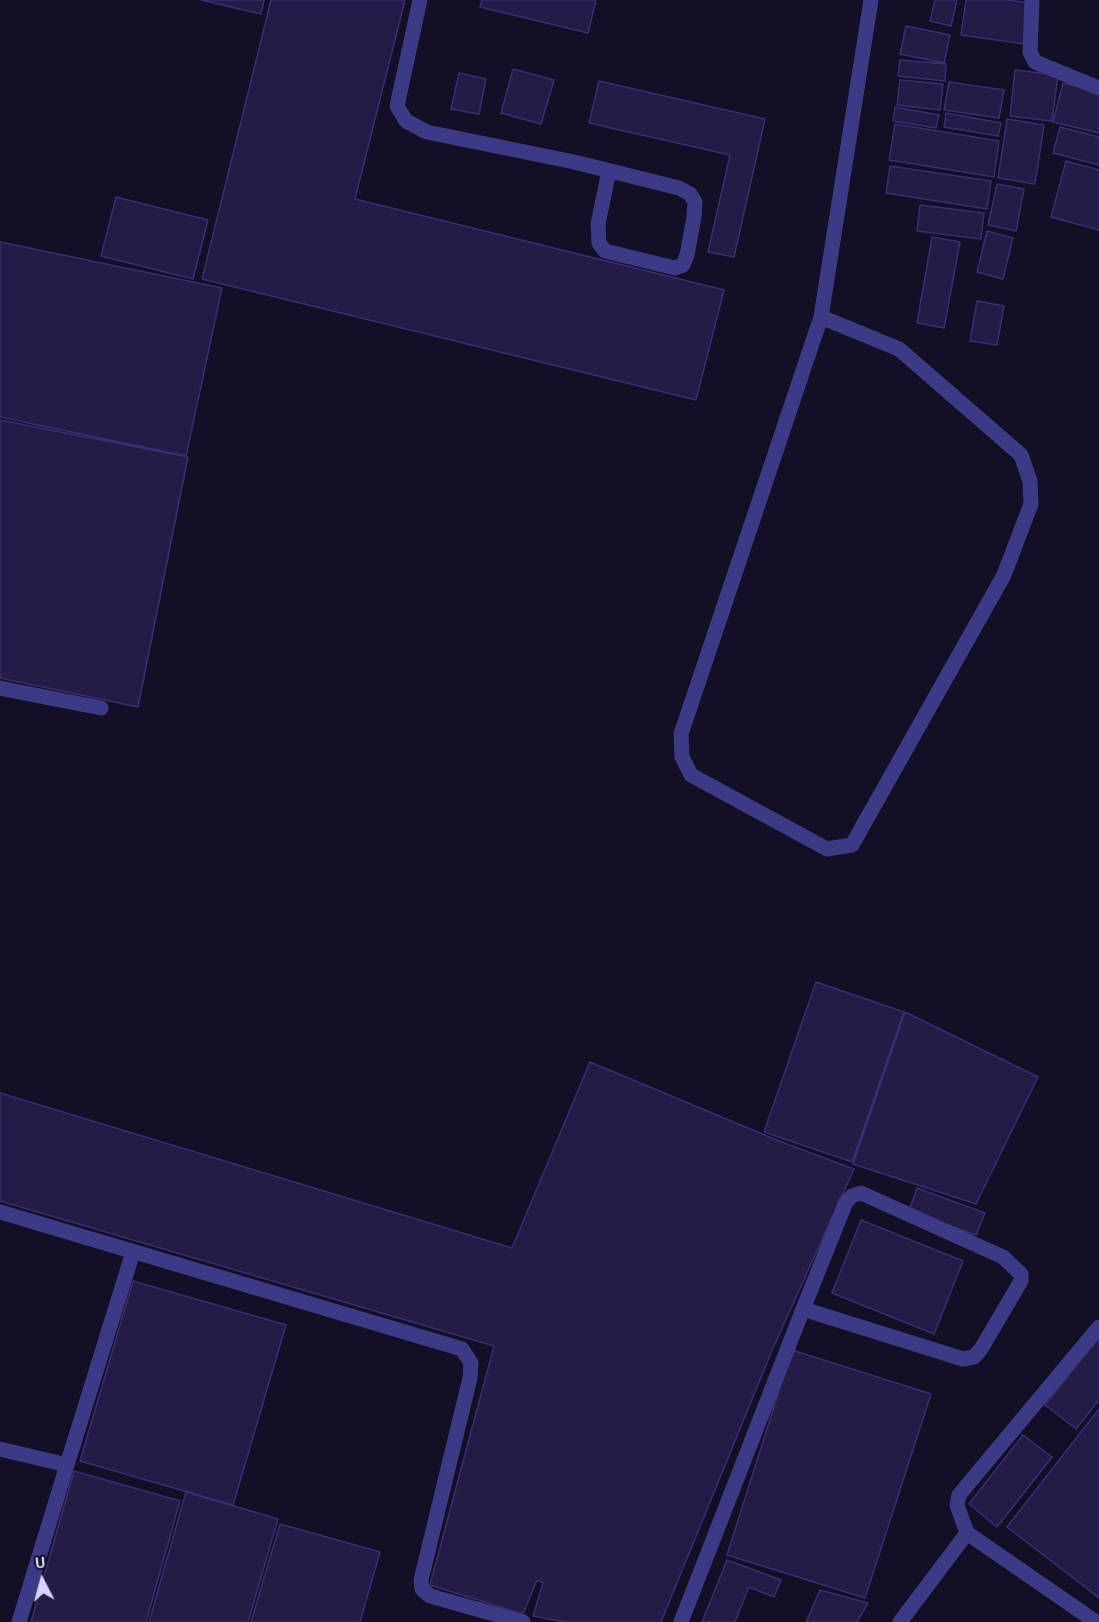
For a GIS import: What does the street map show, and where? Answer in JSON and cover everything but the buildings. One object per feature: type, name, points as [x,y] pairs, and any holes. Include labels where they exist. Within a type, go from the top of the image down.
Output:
[{"type":"street","points":[[420,0],[397,106],[406,121],[427,132],[609,171],[679,188],[690,194],[695,202],[687,255],[683,265],[675,268],[605,251],[599,243],[598,224],[609,171]]},
{"type":"street","points":[[820,317],[898,348],[1021,454],[1030,481],[1031,504],[1004,575],[852,845],[826,849],[691,775],[682,758],[681,734],[820,317],[871,0]]},
{"type":"street","points":[[1032,0],[1030,52],[1035,62],[1099,88]]},
{"type":"street","points":[[0,688],[101,708]]},
{"type":"street","points":[[681,1622],[803,1309],[846,1203],[852,1196],[861,1193],[1003,1257],[1021,1274],[1021,1281],[981,1349],[974,1357],[963,1359],[803,1309]]},
{"type":"street","points":[[0,1212],[462,1349],[471,1363],[470,1378],[421,1580],[423,1589],[430,1596],[523,1622]]},
{"type":"street","points":[[20,1622],[133,1252]]},
{"type":"street","points":[[1096,1622],[967,1533],[957,1505],[959,1496],[1099,1327]]},
{"type":"street","points":[[0,1449],[67,1465]]},
{"type":"street","points":[[900,1622],[967,1533]]}]
